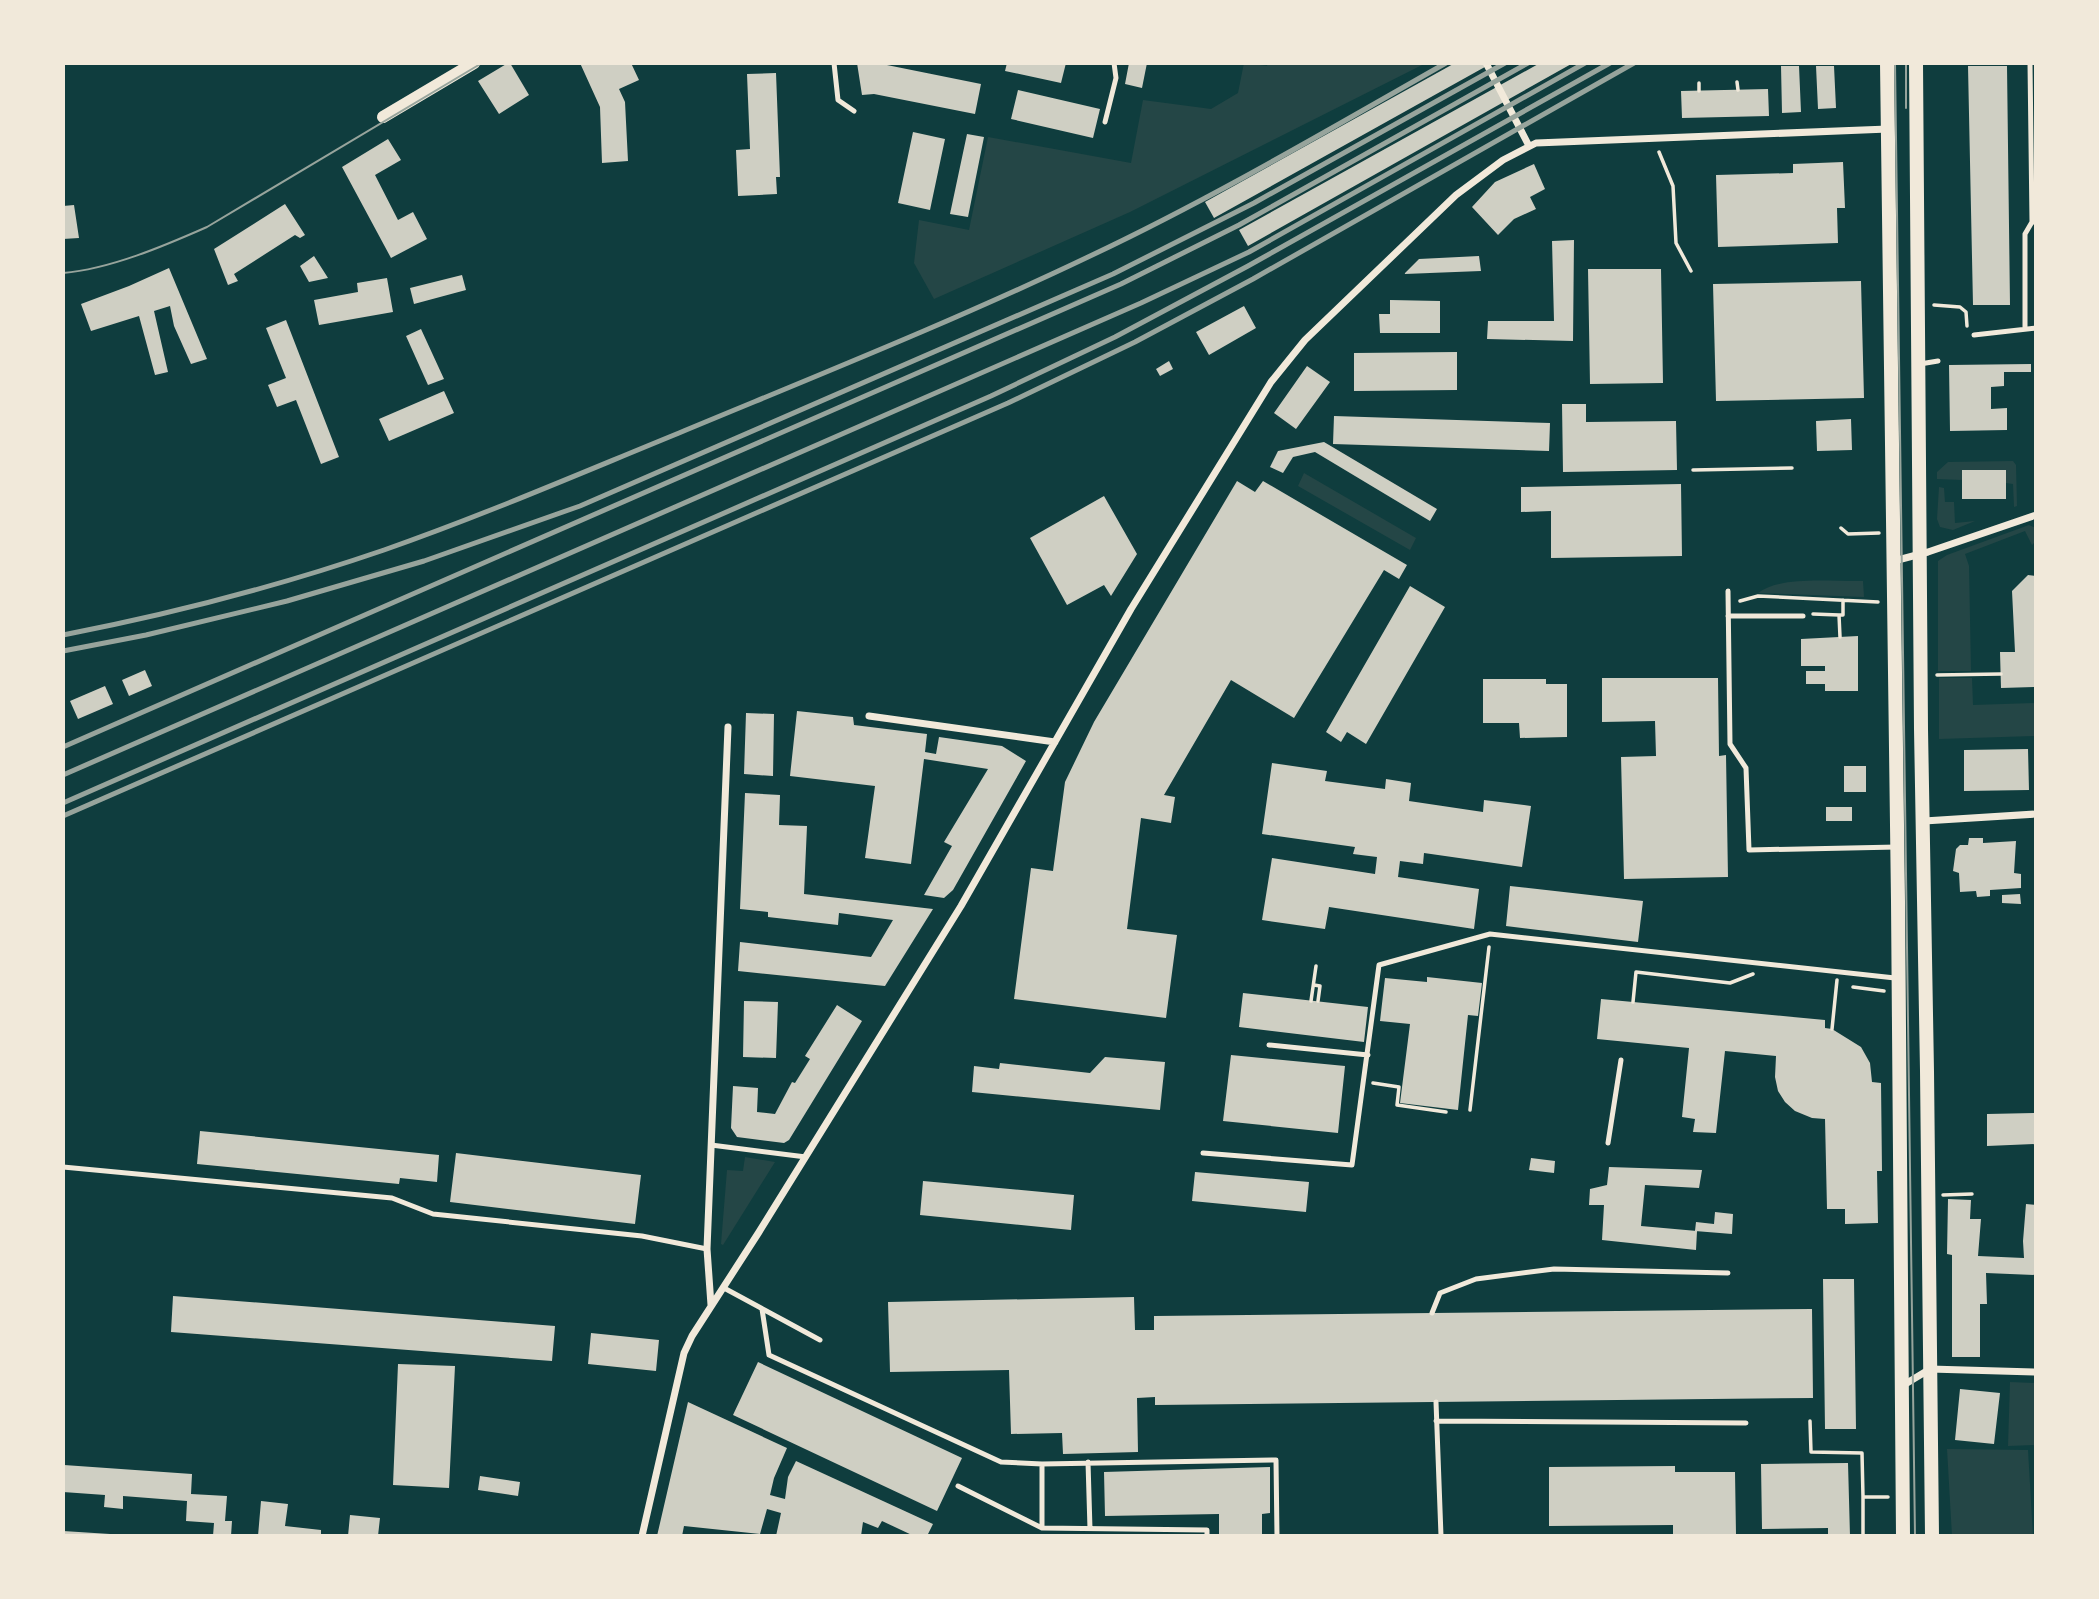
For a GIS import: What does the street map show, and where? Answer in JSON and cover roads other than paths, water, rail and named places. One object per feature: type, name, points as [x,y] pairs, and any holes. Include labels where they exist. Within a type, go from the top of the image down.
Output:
[{"type":"main road","points":[[1887,63],[1903,1536]]},
{"type":"main road","points":[[1916,63],[1919,554],[1932,1536]]},
{"type":"street","points":[[383,117],[474,63]]},
{"type":"street","points":[[1486,63],[1529,146]]},
{"type":"street","points":[[642,1536],[684,1353],[961,906],[1131,609],[1258,404],[1304,340],[1448,201],[1481,174],[1536,143],[1888,129]]},
{"type":"street","points":[[1894,561],[2036,515]]},
{"type":"street","points":[[869,716],[1055,742]]},
{"type":"street","points":[[711,1306],[707,1249],[727,727]]},
{"type":"street","points":[[1924,821],[2036,814]]},
{"type":"street","points":[[1902,1386],[1930,1369],[2036,1372]]},
{"type":"lane","points":[[834,63],[838,100],[854,111]]},
{"type":"lane","points":[[1105,122],[1116,78],[1114,63]]},
{"type":"lane","points":[[2025,329],[2025,234],[2034,222],[2030,63]]},
{"type":"lane","points":[[2031,82],[2036,76]]},
{"type":"lane","points":[[1974,335],[2036,328]]},
{"type":"lane","points":[[1919,364],[1938,361]]},
{"type":"lane","points":[[1728,591],[1730,744],[1746,768],[1749,850],[1897,847]]},
{"type":"lane","points":[[1728,616],[1803,616]]},
{"type":"lane","points":[[1203,1153],[1352,1165],[1379,965],[1490,934],[1899,978]]},
{"type":"lane","points":[[1269,1045],[1368,1055]]},
{"type":"lane","points":[[1608,1143],[1621,1060]]},
{"type":"lane","points":[[711,1145],[806,1157]]},
{"type":"lane","points":[[63,1167],[392,1198],[433,1214],[642,1236],[707,1249]]},
{"type":"lane","points":[[1432,1313],[1440,1293],[1476,1279],[1554,1269],[1728,1273]]},
{"type":"lane","points":[[724,1288],[820,1340]]},
{"type":"lane","points":[[762,1309],[769,1355],[1001,1462],[1042,1464],[1276,1460],[1277,1536]]},
{"type":"lane","points":[[1436,1402],[1441,1536]]},
{"type":"lane","points":[[1436,1421],[1746,1423]]},
{"type":"lane","points":[[1088,1462],[1090,1529]]},
{"type":"lane","points":[[1042,1464],[1042,1528]]},
{"type":"lane","points":[[958,1486],[1042,1528],[1207,1530],[1207,1536]]},
{"type":"tram line","points":[[63,273],[118,262],[207,227],[482,63]]},
{"type":"tram line","points":[[1895,63],[1915,1536]]},
{"type":"tram line","points":[[1906,63],[1906,108]]},
{"type":"railway","points":[[63,635],[225,598],[345,563],[458,523],[679,433],[936,326],[1134,235],[1313,139],[1446,63]]},
{"type":"railway","points":[[63,651],[146,635],[287,601],[424,561],[580,506],[1113,274],[1254,203],[1505,63]]},
{"type":"railway","points":[[63,747],[1121,284],[1239,225],[1528,63]]},
{"type":"railway","points":[[63,775],[1141,303],[1249,252],[1585,63]]},
{"type":"railway","points":[[63,803],[991,396],[1115,337],[1248,266],[1610,63]]},
{"type":"railway","points":[[63,816],[1008,403],[1135,342],[1253,279],[1634,63]]}]
